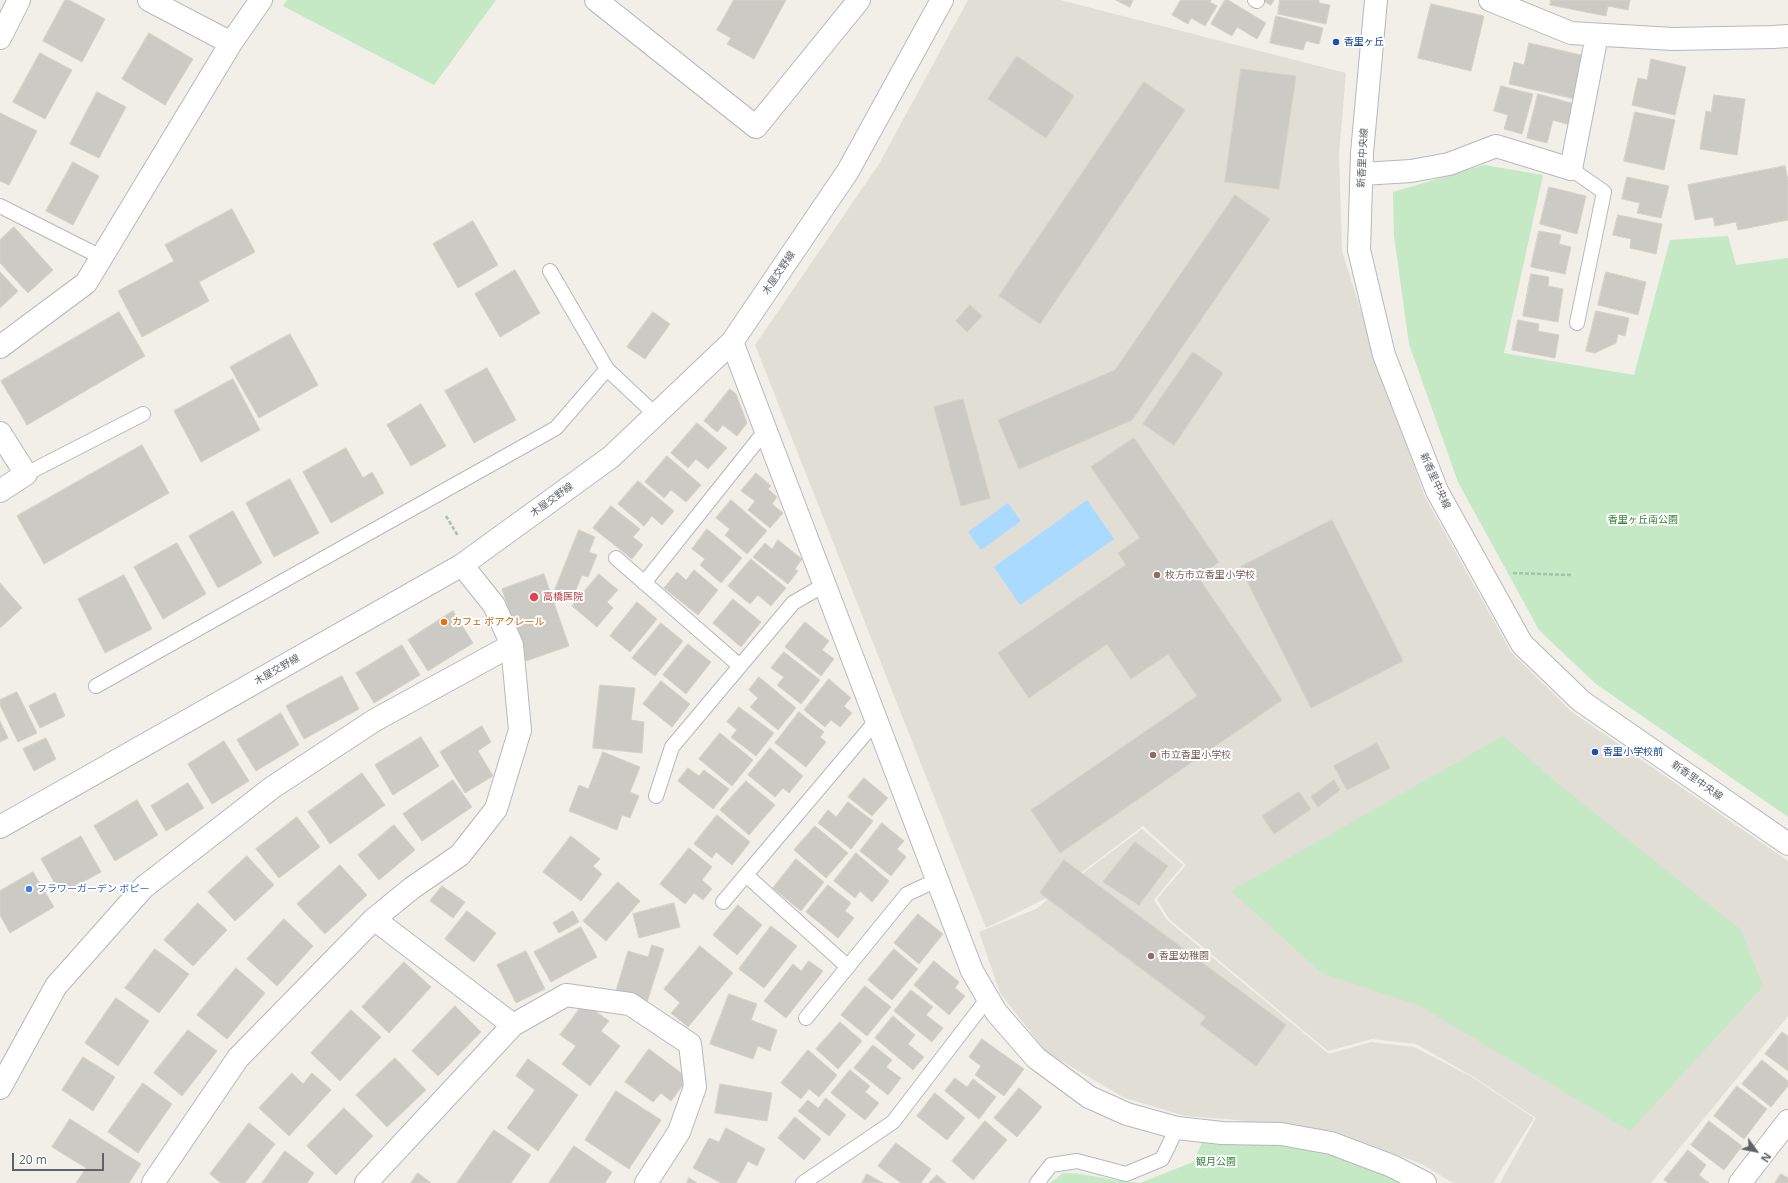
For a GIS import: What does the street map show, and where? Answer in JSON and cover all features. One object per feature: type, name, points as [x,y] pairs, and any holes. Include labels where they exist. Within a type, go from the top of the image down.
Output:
[{"type":"street","points":[[0,38],[20,0]]},
{"type":"street","points":[[149,0],[231,43]]},
{"type":"street","points":[[0,347],[86,283],[231,43],[261,0]]},
{"type":"street","points":[[596,0],[756,127],[859,0]]},
{"type":"street","name":"木屋交野線","points":[[0,827],[466,562],[611,457],[732,342],[848,171],[942,0]]},
{"type":"street","name":"新香里中央線","points":[[1376,0],[1362,174],[1359,250],[1384,355],[1438,491],[1522,644],[1582,701],[1788,844]]},
{"type":"street","points":[[1490,0],[1571,33],[1673,39],[1788,36]]},
{"type":"street","points":[[1362,174],[1411,171],[1449,164],[1496,146],[1571,169],[1596,35]]},
{"type":"street","points":[[732,342],[972,971],[996,1012],[1036,1058],[1089,1097],[1127,1114],[1178,1128],[1222,1133],[1281,1134],[1331,1143],[1392,1166],[1425,1183]]},
{"type":"street","points":[[0,433],[26,474],[0,491]]},
{"type":"street","points":[[153,1183],[238,1058],[374,919],[412,888],[460,855],[496,809],[520,730],[512,645],[494,605],[466,562]]},
{"type":"street","points":[[0,1088],[56,986],[144,887],[279,783],[375,720],[512,645]]},
{"type":"street","points":[[374,919],[513,1025]]},
{"type":"street","points":[[366,1183],[513,1025],[566,995],[630,1004],[690,1044],[695,1087],[679,1132],[646,1183]]},
{"type":"street","points":[[1740,1183],[1788,1121]]},
{"type":"lane","points":[[1571,169],[1604,192],[1577,323]]},
{"type":"lane","points":[[0,206],[101,257]]},
{"type":"lane","points":[[550,270],[607,369],[656,415]]},
{"type":"lane","points":[[96,686],[556,428],[607,369]]},
{"type":"lane","points":[[26,474],[143,414]]},
{"type":"lane","points":[[644,583],[765,431]]},
{"type":"lane","points":[[616,558],[740,666]]},
{"type":"lane","points":[[656,796],[672,747],[793,603],[824,585]]},
{"type":"lane","points":[[723,902],[876,721]]},
{"type":"lane","points":[[746,875],[848,967]]},
{"type":"lane","points":[[806,1018],[907,894],[937,880]]},
{"type":"lane","points":[[803,1183],[893,1122],[988,998]]},
{"type":"lane","points":[[1037,1183],[1051,1166],[1078,1162],[1126,1174],[1162,1159],[1178,1128]]},
{"type":"path","points":[[434,496],[466,562]]},
{"type":"path","points":[[1508,572],[1571,575]]},
{"type":"shaded area","name":"枚方市立香里小学校","points":[[968,0],[1060,0],[1346,73],[1339,154],[1342,251],[1375,356],[1425,497],[1511,652],[1572,712],[1788,861],[1788,1016],[1651,1183],[1500,1183],[1536,1118],[1472,1076],[1416,1044],[1372,1039],[1328,1051],[1169,919],[1157,899],[1186,865],[1143,826],[1070,881],[1058,892],[1142,829],[1183,865],[1154,900],[1167,920],[1329,1054],[1371,1042],[1414,1047],[1470,1076],[1534,1118],[1493,1183],[1453,1183],[1422,1164],[1333,1131],[1185,1116],[1125,1098],[1046,1052],[1000,993],[979,932],[1036,909],[1053,895],[986,928],[755,345],[879,164]]},
{"type":"green space","points":[[287,0],[496,0],[434,85],[283,6]]},
{"type":"green space","name":"香里ヶ丘南公園","points":[[1484,165],[1543,175],[1504,353],[1634,375],[1670,240],[1728,236],[1736,265],[1788,258],[1788,817],[1596,684],[1539,630],[1458,482],[1409,344],[1394,236],[1393,192]]},
{"type":"green space","points":[[1503,736],[1551,778],[1741,930],[1763,986],[1630,1131],[1418,1005],[1322,973],[1231,891]]},
{"type":"green space","name":"観月公園","points":[[1203,1140],[1280,1143],[1329,1151],[1405,1183],[1140,1183],[1193,1162]]},
{"type":"green space","points":[[1063,1173],[1140,1183],[1050,1183]]},
{"type":"water","points":[[1087,500],[1114,539],[1020,605],[994,567]]},
{"type":"water","points":[[1008,503],[1021,521],[981,550],[968,532]]},
{"type":"building","points":[[65,0],[69,0],[105,19],[82,62],[43,41]]},
{"type":"building","points":[[734,0],[786,0],[754,59],[727,44],[731,38],[717,30]]},
{"type":"building","points":[[1116,0],[1133,0],[1130,7]]},
{"type":"building","points":[[1181,0],[1211,0],[1210,2],[1217,6],[1205,26],[1191,18],[1188,24],[1172,15]]},
{"type":"building","points":[[1225,0],[1228,0],[1266,23],[1257,39],[1237,27],[1232,36],[1211,24]]},
{"type":"building","points":[[1262,0],[1274,0],[1271,5]]},
{"type":"building","points":[[1280,0],[1319,0],[1319,3],[1330,5],[1326,24],[1278,14]]},
{"type":"building","points":[[1551,0],[1630,0],[1628,10],[1608,6],[1606,16],[1550,5]]},
{"type":"building","points":[[1431,4],[1484,16],[1471,71],[1418,58]]},
{"type":"building","points":[[1276,16],[1323,28],[1319,44],[1306,41],[1303,50],[1270,43]]},
{"type":"building","points":[[149,33],[193,59],[165,105],[122,79]]},
{"type":"building","points":[[1529,43],[1585,56],[1575,99],[1509,84],[1514,62],[1524,65]]},
{"type":"building","points":[[40,53],[72,70],[45,119],[13,102]]},
{"type":"building","points":[[1017,56],[1074,96],[1046,138],[988,99]]},
{"type":"building","points":[[1651,59],[1686,67],[1675,115],[1632,105],[1638,78],[1647,80]]},
{"type":"building","points":[[1241,69],[1296,76],[1279,189],[1225,182]]},
{"type":"building","points":[[1144,82],[1185,110],[1040,324],[999,296]]},
{"type":"building","points":[[1501,86],[1533,94],[1522,134],[1504,129],[1508,115],[1494,111]]},
{"type":"building","points":[[97,92],[126,107],[99,158],[70,144]]},
{"type":"building","points":[[1538,94],[1575,104],[1570,125],[1553,120],[1547,143],[1527,138]]},
{"type":"building","points":[[1714,95],[1745,99],[1737,155],[1700,149],[1706,111],[1711,112]]},
{"type":"building","points":[[1635,112],[1675,120],[1664,170],[1624,161]]},
{"type":"building","points":[[0,113],[37,131],[9,185],[0,181]]},
{"type":"building","points":[[73,162],[99,176],[73,225],[46,211]]},
{"type":"building","points":[[1785,166],[1788,180],[1788,220],[1738,230],[1736,222],[1715,226],[1713,217],[1695,220],[1688,185]]},
{"type":"building","points":[[1627,177],[1669,186],[1661,218],[1637,213],[1640,203],[1622,199]]},
{"type":"building","points":[[1549,187],[1586,196],[1577,234],[1540,224]]},
{"type":"building","points":[[1235,195],[1270,219],[1132,420],[1019,469],[998,420],[1115,370]]},
{"type":"building","points":[[232,209],[255,252],[199,282],[209,301],[142,337],[118,291],[174,261],[165,245]]},
{"type":"building","points":[[1618,215],[1662,224],[1656,254],[1630,248],[1631,239],[1613,235]]},
{"type":"building","points":[[473,221],[498,265],[458,288],[433,244]]},
{"type":"building","points":[[14,227],[53,270],[28,293],[0,263],[0,240]]},
{"type":"building","points":[[1539,231],[1561,235],[1559,244],[1571,247],[1565,274],[1531,267]]},
{"type":"building","points":[[515,270],[540,313],[500,337],[475,294]]},
{"type":"building","points":[[0,272],[18,291],[0,308]]},
{"type":"building","points":[[1606,272],[1646,282],[1638,315],[1598,305]]},
{"type":"building","points":[[1531,274],[1549,277],[1548,286],[1563,289],[1558,322],[1523,316]]},
{"type":"building","points":[[970,305],[982,316],[967,332],[956,321]]},
{"type":"building","points":[[1596,311],[1629,318],[1625,336],[1618,334],[1616,343],[1595,353],[1586,351]]},
{"type":"building","points":[[119,312],[145,356],[27,425],[1,381]]},
{"type":"building","points":[[653,312],[670,324],[645,359],[627,347]]},
{"type":"building","points":[[1518,320],[1539,324],[1538,331],[1559,335],[1555,358],[1512,350]]},
{"type":"building","points":[[290,334],[318,385],[259,418],[230,367]]},
{"type":"building","points":[[1193,352],[1223,373],[1174,445],[1143,424]]},
{"type":"building","points":[[487,368],[516,420],[474,443],[445,391]]},
{"type":"building","points":[[233,379],[260,430],[201,462],[174,411]]},
{"type":"building","points":[[730,389],[736,394],[747,423],[737,436],[723,425],[717,432],[704,421]]},
{"type":"building","points":[[963,399],[990,498],[961,506],[934,407]]},
{"type":"building","points":[[421,404],[446,446],[411,466],[387,425]]},
{"type":"building","points":[[697,423],[727,448],[708,469],[696,459],[688,468],[671,453]]},
{"type":"building","points":[[1134,438],[1219,562],[1198,577],[1282,700],[1060,853],[1031,810],[1197,696],[1168,654],[1131,679],[1107,644],[1029,698],[998,653],[1126,565],[1118,553],[1140,538],[1091,467]]},
{"type":"building","points":[[142,445],[169,493],[44,564],[17,516]]},
{"type":"building","points":[[346,448],[363,478],[372,472],[384,493],[331,523],[303,472]]},
{"type":"building","points":[[667,456],[701,485],[686,502],[671,490],[664,498],[645,482]]},
{"type":"building","points":[[756,473],[771,486],[768,489],[777,497],[772,504],[783,513],[770,528],[748,510],[755,501],[741,491]]},
{"type":"building","points":[[290,479],[319,533],[274,557],[246,503]]},
{"type":"building","points":[[638,481],[674,511],[662,525],[652,516],[644,526],[618,504]]},
{"type":"building","points":[[731,500],[767,531],[747,554],[725,535],[730,529],[716,518]]},
{"type":"building","points":[[611,506],[640,529],[633,537],[643,545],[632,559],[593,528]]},
{"type":"building","points":[[233,511],[262,563],[218,588],[189,536]]},
{"type":"building","points":[[1332,520],[1403,661],[1311,708],[1240,567]]},
{"type":"building","points":[[707,529],[742,558],[721,583],[700,565],[705,559],[692,549]]},
{"type":"building","points":[[579,530],[595,537],[589,552],[597,555],[588,577],[582,575],[572,599],[554,592]]},
{"type":"building","points":[[778,540],[802,559],[795,569],[798,571],[788,584],[753,557],[765,543],[772,549]]},
{"type":"building","points":[[177,543],[206,594],[163,619],[134,567]]},
{"type":"building","points":[[751,559],[786,588],[771,606],[758,595],[750,604],[728,586]]},
{"type":"building","points":[[694,570],[718,590],[698,615],[664,588],[677,572],[686,580]]},
{"type":"building","points":[[544,574],[569,646],[526,661],[502,589]]},
{"type":"building","points":[[599,574],[618,590],[607,602],[613,608],[597,627],[572,606]]},
{"type":"building","points":[[124,575],[152,629],[105,653],[78,599]]},
{"type":"building","points":[[0,583],[22,608],[0,628]]},
{"type":"building","points":[[733,599],[761,622],[741,647],[713,623]]},
{"type":"building","points":[[637,602],[657,619],[630,652],[610,636]]},
{"type":"building","points":[[453,611],[473,643],[428,671],[408,640]]},
{"type":"building","points":[[805,622],[829,641],[822,650],[834,659],[821,676],[785,647]]},
{"type":"building","points":[[661,623],[683,641],[655,676],[632,658]]},
{"type":"building","points":[[688,644],[711,662],[686,694],[663,675]]},
{"type":"building","points":[[402,645],[420,675],[374,703],[356,673]]},
{"type":"building","points":[[784,652],[820,680],[801,704],[777,685],[784,677],[771,668]]},
{"type":"building","points":[[342,676],[359,709],[304,739],[286,706]]},
{"type":"building","points":[[759,677],[796,708],[778,730],[750,707],[758,698],[749,690]]},
{"type":"building","points":[[829,679],[851,698],[844,706],[852,713],[840,727],[831,720],[825,727],[804,710]]},
{"type":"building","points":[[661,681],[690,704],[672,727],[643,704]]},
{"type":"building","points":[[600,685],[635,688],[631,720],[644,722],[642,753],[593,748]]},
{"type":"building","points":[[17,692],[37,733],[18,742],[0,705],[0,700]]},
{"type":"building","points":[[55,693],[65,716],[40,728],[29,706]]},
{"type":"building","points":[[739,707],[774,733],[756,756],[731,737],[737,730],[727,722]]},
{"type":"building","points":[[799,712],[824,732],[820,737],[826,742],[806,767],[775,743]]},
{"type":"building","points":[[281,713],[299,745],[256,771],[237,740]]},
{"type":"building","points":[[0,721],[8,738],[0,742]]},
{"type":"building","points":[[482,726],[491,742],[478,751],[493,776],[465,793],[440,752]]},
{"type":"building","points":[[720,733],[753,760],[732,786],[699,759]]},
{"type":"building","points":[[421,737],[439,766],[393,795],[375,765]]},
{"type":"building","points":[[46,738],[56,759],[34,771],[23,749]]},
{"type":"building","points":[[224,741],[249,781],[212,804],[188,764]]},
{"type":"building","points":[[1377,743],[1390,768],[1347,790],[1334,766]]},
{"type":"building","points":[[770,748],[803,776],[789,793],[783,788],[775,797],[748,775]]},
{"type":"building","points":[[603,752],[640,767],[630,792],[639,796],[630,818],[622,815],[617,830],[569,811],[579,785],[588,789]]},
{"type":"building","points":[[688,768],[699,776],[704,770],[729,789],[713,809],[678,781]]},
{"type":"building","points":[[362,773],[385,805],[330,844],[308,812]]},
{"type":"building","points":[[864,778],[888,798],[872,816],[848,797]]},
{"type":"building","points":[[453,780],[472,807],[422,841],[403,814]]},
{"type":"building","points":[[1334,780],[1340,790],[1318,807],[1311,797]]},
{"type":"building","points":[[746,781],[775,805],[749,835],[720,810]]},
{"type":"building","points":[[188,783],[204,808],[166,831],[151,806]]},
{"type":"building","points":[[1299,792],[1311,809],[1274,834],[1262,816]]},
{"type":"building","points":[[137,800],[158,835],[115,861],[94,826]]},
{"type":"building","points":[[848,802],[873,821],[851,849],[818,823],[828,810],[836,817]]},
{"type":"building","points":[[717,815],[750,842],[732,865],[716,852],[712,858],[694,844]]},
{"type":"building","points":[[297,817],[320,847],[279,878],[256,849]]},
{"type":"building","points":[[882,823],[904,841],[897,849],[906,857],[891,876],[860,851]]},
{"type":"building","points":[[394,825],[415,850],[379,880],[358,855]]},
{"type":"building","points":[[815,826],[848,853],[826,878],[794,850]]},
{"type":"building","points":[[81,836],[101,872],[61,894],[41,859]]},
{"type":"building","points":[[571,836],[600,859],[593,866],[602,874],[581,901],[543,872]]},
{"type":"building","points":[[1135,842],[1168,866],[1139,905],[1103,882]]},
{"type":"building","points":[[689,848],[712,867],[702,880],[712,889],[703,900],[694,893],[685,904],[660,884]]},
{"type":"building","points":[[856,853],[889,881],[872,902],[860,891],[855,898],[834,881]]},
{"type":"building","points":[[247,856],[274,885],[235,921],[208,892]]},
{"type":"building","points":[[796,859],[824,882],[801,911],[773,888]]},
{"type":"building","points":[[1064,860],[1286,1025],[1256,1066],[1200,1024],[1206,1017],[1040,893]]},
{"type":"building","points":[[340,865],[367,895],[325,934],[297,904]]},
{"type":"building","points":[[33,872],[54,907],[10,933],[0,915],[0,891]]},
{"type":"building","points":[[618,882],[640,901],[606,941],[583,921]]},
{"type":"building","points":[[828,885],[851,903],[845,911],[854,918],[838,938],[806,912]]},
{"type":"building","points":[[442,886],[465,902],[453,918],[430,901]]},
{"type":"building","points":[[198,903],[227,930],[193,966],[164,940]]},
{"type":"building","points":[[674,903],[680,927],[639,938],[633,914]]},
{"type":"building","points":[[738,905],[762,925],[737,955],[713,935]]},
{"type":"building","points":[[467,911],[496,933],[474,962],[445,939]]},
{"type":"building","points":[[573,911],[579,922],[559,933],[553,923]]},
{"type":"building","points":[[918,914],[943,934],[919,964],[894,943]]},
{"type":"building","points":[[284,919],[313,946],[277,986],[247,959]]},
{"type":"building","points":[[771,926],[797,946],[764,988],[739,969]]},
{"type":"building","points":[[581,927],[597,957],[551,982],[534,952]]},
{"type":"building","points":[[652,945],[664,949],[646,1005],[615,994],[628,951],[648,957]]},
{"type":"building","points":[[700,946],[733,973],[688,1027],[671,1013],[680,1003],[664,989]]},
{"type":"building","points":[[155,949],[189,974],[159,1013],[125,988]]},
{"type":"building","points":[[894,949],[918,969],[892,1000],[868,980]]},
{"type":"building","points":[[526,951],[545,989],[516,1003],[497,965]]},
{"type":"building","points":[[809,961],[823,971],[786,1018],[764,1001],[793,964],[801,971]]},
{"type":"building","points":[[934,961],[959,982],[955,988],[965,996],[949,1015],[914,985]]},
{"type":"building","points":[[404,962],[431,987],[389,1033],[362,1007]]},
{"type":"building","points":[[236,968],[265,993],[227,1039],[197,1015]]},
{"type":"building","points":[[865,986],[891,1007],[867,1036],[841,1015]]},
{"type":"building","points":[[911,990],[933,1007],[926,1015],[943,1028],[932,1042],[894,1011]]},
{"type":"building","points":[[729,994],[757,1004],[751,1020],[777,1030],[770,1051],[758,1046],[753,1059],[710,1044]]},
{"type":"building","points":[[116,998],[149,1021],[118,1066],[85,1043]]},
{"type":"building","points":[[584,1003],[609,1021],[601,1031],[620,1046],[590,1086],[562,1064],[576,1046],[560,1035]]},
{"type":"building","points":[[455,1006],[481,1032],[438,1076],[412,1051]]},
{"type":"building","points":[[351,1010],[381,1037],[340,1081],[311,1053]]},
{"type":"building","points":[[893,1016],[915,1035],[908,1044],[924,1057],[913,1070],[875,1038]]},
{"type":"building","points":[[840,1022],[862,1041],[838,1069],[816,1049]]},
{"type":"building","points":[[188,1030],[217,1051],[182,1096],[154,1073]]},
{"type":"building","points":[[1782,1032],[1788,1036],[1788,1071],[1765,1054]]},
{"type":"building","points":[[982,1039],[1024,1069],[1004,1096],[975,1075],[981,1066],[969,1057]]},
{"type":"building","points":[[873,1045],[892,1060],[886,1067],[901,1078],[888,1095],[854,1068]]},
{"type":"building","points":[[649,1049],[688,1078],[671,1101],[661,1093],[653,1102],[625,1082]]},
{"type":"building","points":[[808,1050],[837,1075],[819,1097],[809,1089],[801,1099],[781,1083]]},
{"type":"building","points":[[83,1057],[115,1077],[93,1111],[62,1090]]},
{"type":"building","points":[[395,1058],[426,1090],[387,1127],[356,1095]]},
{"type":"building","points":[[528,1059],[578,1095],[538,1151],[507,1128],[535,1090],[516,1076]]},
{"type":"building","points":[[1762,1060],[1788,1081],[1788,1086],[1771,1107],[1742,1084]]},
{"type":"building","points":[[850,1070],[870,1086],[865,1092],[879,1103],[865,1120],[831,1093]]},
{"type":"building","points":[[292,1073],[303,1084],[312,1073],[331,1090],[289,1136],[259,1108]]},
{"type":"building","points":[[955,1078],[967,1087],[973,1079],[996,1097],[979,1119],[945,1091]]},
{"type":"building","points":[[143,1083],[172,1104],[138,1153],[108,1132]]},
{"type":"building","points":[[720,1084],[772,1093],[767,1121],[715,1113]]},
{"type":"building","points":[[1737,1086],[1767,1109],[1744,1139],[1714,1116]]},
{"type":"building","points":[[1019,1088],[1042,1107],[1017,1137],[994,1118]]},
{"type":"building","points":[[616,1091],[661,1120],[629,1169],[585,1140]]},
{"type":"building","points":[[935,1093],[965,1118],[947,1140],[917,1116]]},
{"type":"building","points":[[826,1098],[846,1115],[829,1136],[798,1111],[808,1100],[818,1108]]},
{"type":"building","points":[[344,1108],[373,1136],[336,1175],[307,1146]]},
{"type":"building","points":[[795,1117],[821,1139],[804,1160],[778,1138]]},
{"type":"building","points":[[70,1119],[141,1164],[129,1183],[76,1183],[86,1168],[52,1147]]},
{"type":"building","points":[[985,1121],[1007,1140],[973,1180],[952,1161]]},
{"type":"building","points":[[1709,1121],[1742,1146],[1724,1170],[1691,1145]]},
{"type":"building","points":[[249,1123],[275,1144],[245,1183],[221,1183],[210,1174]]},
{"type":"building","points":[[726,1128],[765,1149],[757,1166],[748,1161],[736,1183],[721,1183],[693,1168],[709,1138],[719,1142]]},
{"type":"building","points":[[494,1130],[531,1155],[511,1183],[457,1183]]},
{"type":"building","points":[[896,1143],[931,1169],[921,1183],[901,1183],[878,1166]]},
{"type":"building","points":[[574,1146],[612,1172],[605,1183],[549,1183]]},
{"type":"building","points":[[1688,1150],[1706,1165],[1699,1175],[1709,1183],[1668,1183],[1664,1180]]},
{"type":"building","points":[[285,1151],[314,1173],[307,1183],[262,1183]]},
{"type":"building","points":[[418,1173],[431,1183],[411,1183]]},
{"type":"building","points":[[867,1174],[883,1183],[862,1183]]},
{"type":"building","points":[[1781,1174],[1788,1178],[1788,1183],[1775,1183]]},
{"type":"building","points":[[937,1175],[946,1183],[929,1183]]},
{"type":"building","points":[[689,1178],[697,1183],[687,1183]]},
{"type":"place","name":"香里ヶ丘","points":[[1336,42]]},
{"type":"place","name":"枚方市立香里小学校","points":[[1157,575]]},
{"type":"place","name":"高橋医院","points":[[534,597]]},
{"type":"place","name":"カフェ ボアクレール","points":[[444,622]]},
{"type":"place","name":"香里小学校前","points":[[1595,752]]},
{"type":"place","name":"市立香里小学校","points":[[1153,755]]},
{"type":"place","name":"フラワーガーデン ポピー","points":[[29,889]]},
{"type":"place","name":"香里幼稚園","points":[[1151,956]]}]
